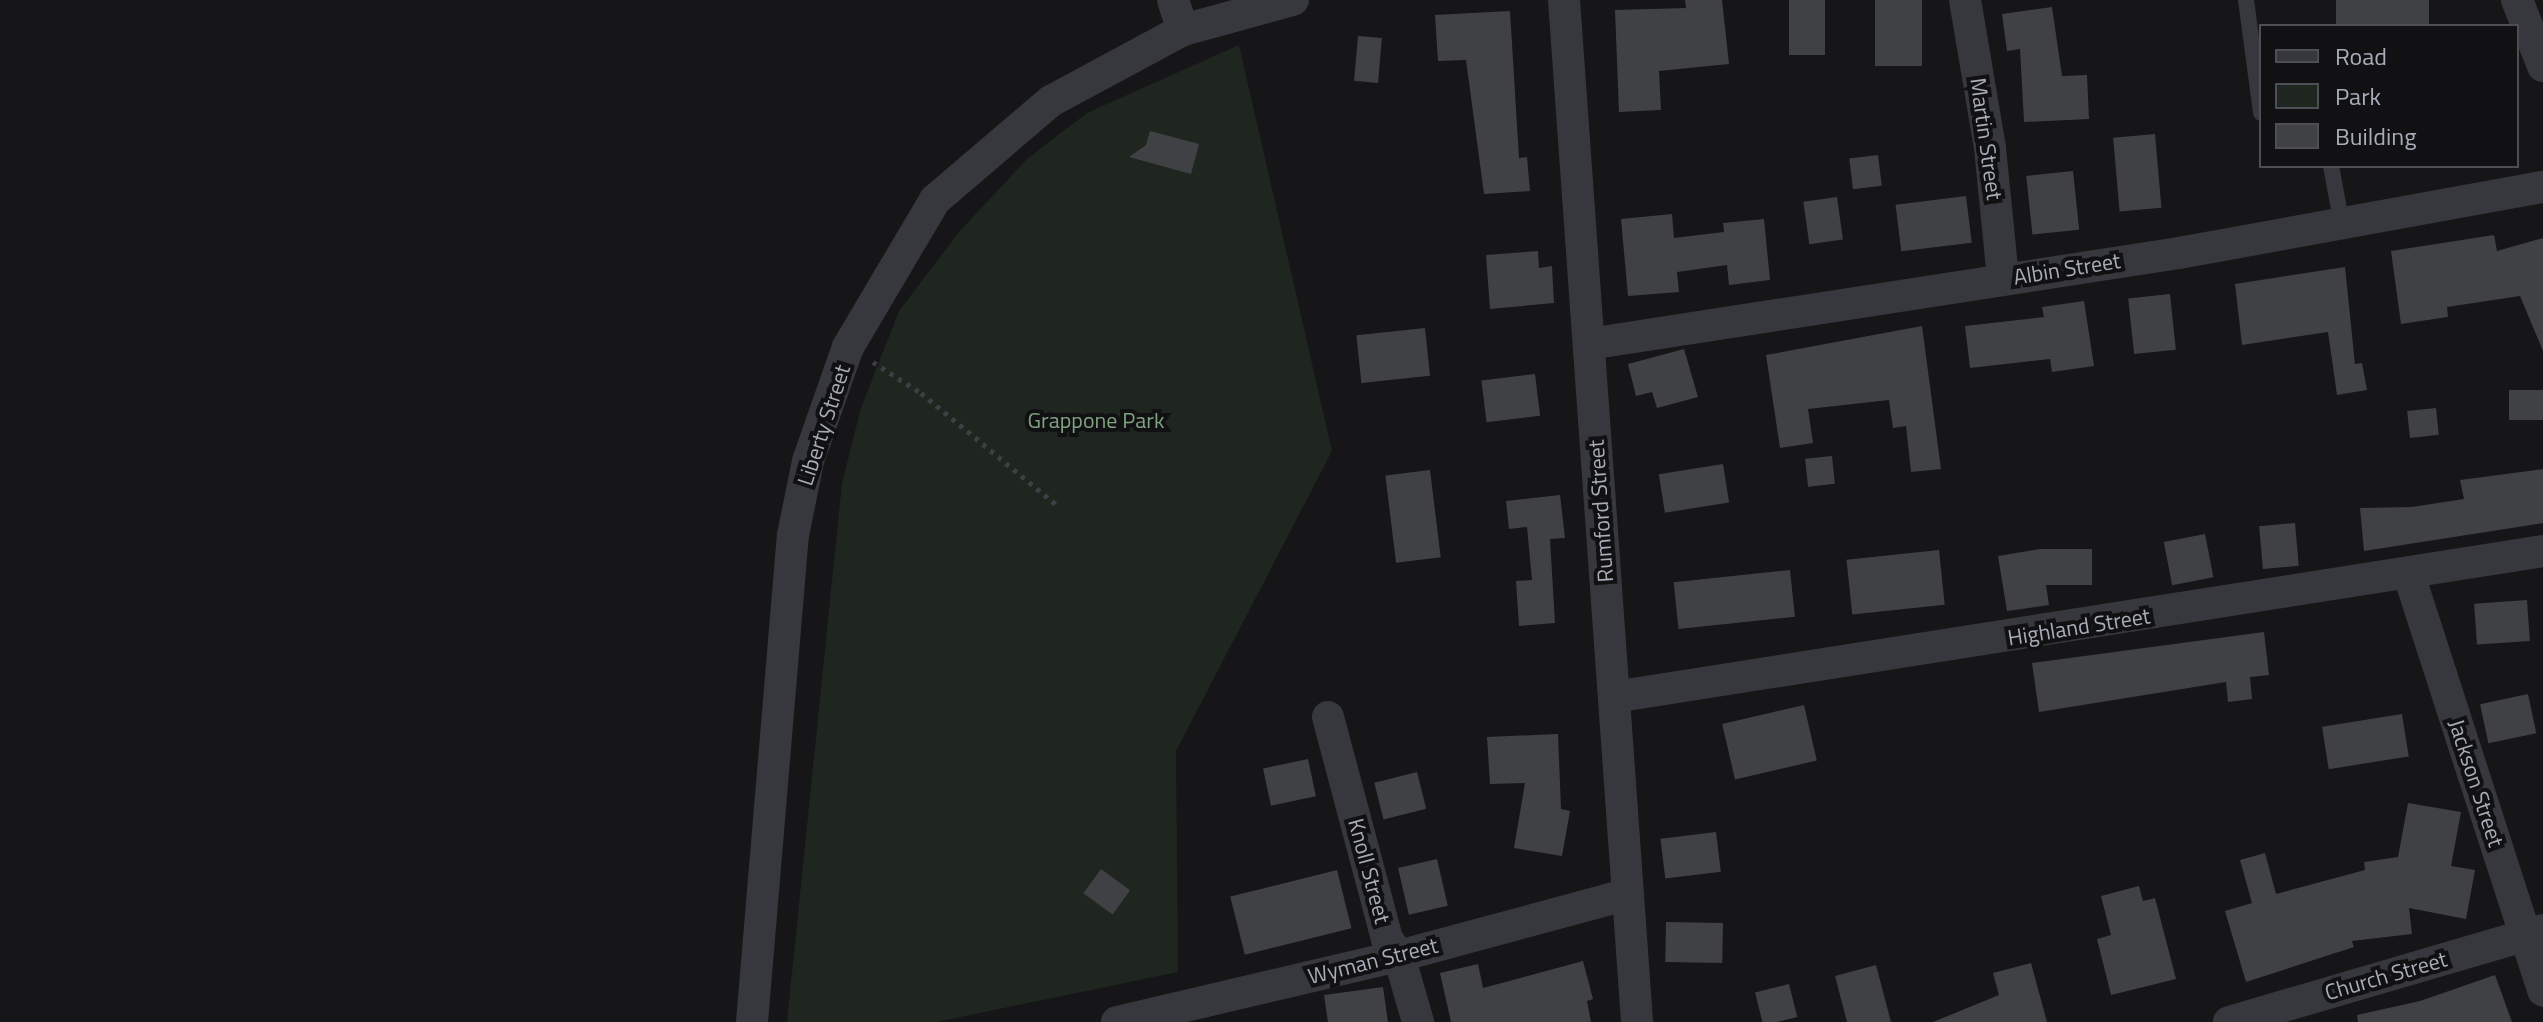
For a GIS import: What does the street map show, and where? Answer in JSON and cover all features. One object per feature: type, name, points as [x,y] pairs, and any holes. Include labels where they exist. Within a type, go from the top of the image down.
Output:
[{"type":"street","name":"Liberty Street","points":[[752,1022],[793,535],[808,461],[848,347],[935,200],[1051,101],[1178,15],[1293,0]]},
{"type":"street","name":"Rumford Street","points":[[1564,0],[1637,1022]]},
{"type":"street","name":"Martin Street","points":[[1965,0],[1990,148],[2003,278]]},
{"type":"street","points":[[2517,0],[2543,66]]},
{"type":"street","name":"Albin Street","points":[[1589,344],[2342,225],[2543,187]]},
{"type":"street","name":"Highland Street","points":[[1614,697],[2409,575],[2543,551]]},
{"type":"street","name":"Jackson Street","points":[[2409,575],[2534,933],[2543,991]]},
{"type":"street","name":"Knoll Street","points":[[1328,717],[1387,939],[1399,956],[1418,1022]]},
{"type":"street","name":"Wyman Street","points":[[1117,1022],[1399,956],[1628,894]]},
{"type":"street","name":"Church Street","points":[[2229,1022],[2534,933]]},
{"type":"lane","points":[[2246,0],[2259,98]]},
{"type":"lane","points":[[2331,168],[2342,225]]},
{"type":"path","points":[[848,347],[921,393],[1058,506]]},
{"type":"green space","name":"Grappone Park","points":[[1239,45],[1332,451],[1176,751],[1178,972],[936,1022],[787,1022],[842,483],[861,408],[899,311],[959,232],[1027,159],[1087,113]]},
{"type":"building","points":[[1685,0],[1722,0],[1729,64],[1659,71],[1661,110],[1619,112],[1615,10],[1686,8]]},
{"type":"building","points":[[1789,0],[1825,0],[1825,55],[1789,55]]},
{"type":"building","points":[[1875,0],[1922,0],[1922,66],[1875,66]]},
{"type":"building","points":[[2336,0],[2429,0],[2429,24],[2336,24]]},
{"type":"building","points":[[2052,7],[2062,76],[2087,75],[2089,119],[2024,122],[2020,49],[2007,51],[2002,14]]},
{"type":"building","points":[[1510,11],[1519,158],[1527,157],[1530,191],[1484,194],[1466,60],[1438,61],[1435,15]]},
{"type":"building","points":[[1358,36],[1382,38],[1378,83],[1354,81]]},
{"type":"building","points":[[1150,131],[1199,144],[1191,174],[1129,157],[1146,145]]},
{"type":"building","points":[[2155,134],[2161,208],[2120,211],[2113,138]]},
{"type":"building","points":[[1878,155],[1882,186],[1853,189],[1849,159]]},
{"type":"building","points":[[2073,171],[2079,230],[2032,235],[2026,176]]},
{"type":"building","points":[[1966,196],[1972,243],[1901,251],[1896,205]]},
{"type":"building","points":[[1837,197],[1843,240],[1809,244],[1803,202]]},
{"type":"building","points":[[1672,214],[1674,238],[1724,232],[1723,223],[1764,219],[1770,280],[1729,285],[1727,265],[1677,272],[1679,292],[1628,296],[1621,219]]},
{"type":"building","points":[[2494,235],[2497,251],[2543,238],[2543,351],[2520,296],[2447,307],[2448,317],[2401,324],[2391,251]]},
{"type":"building","points":[[1538,251],[1539,268],[1552,266],[1554,303],[1490,309],[1486,255]]},
{"type":"building","points":[[2345,267],[2355,364],[2362,363],[2367,390],[2337,395],[2328,332],[2242,345],[2235,284]]},
{"type":"building","points":[[2170,294],[2176,350],[2134,354],[2128,298]]},
{"type":"building","points":[[2084,301],[2094,366],[2052,372],[2050,359],[1970,368],[1965,326],[2044,317],[2042,307]]},
{"type":"building","points":[[1922,326],[1941,469],[1911,472],[1906,426],[1893,428],[1889,400],[1808,409],[1813,443],[1780,448],[1766,355]]},
{"type":"building","points":[[1425,328],[1430,376],[1361,383],[1356,335]]},
{"type":"building","points":[[1684,349],[1698,397],[1657,408],[1652,392],[1636,396],[1628,364]]},
{"type":"building","points":[[1535,374],[1540,416],[1487,422],[1481,381]]},
{"type":"building","points":[[2509,390],[2543,390],[2543,420],[2509,420]]},
{"type":"building","points":[[2436,408],[2439,435],[2410,438],[2407,411]]},
{"type":"building","points":[[1832,456],[1835,484],[1808,487],[1805,459]]},
{"type":"building","points":[[1723,464],[1729,503],[1665,513],[1659,474]]},
{"type":"building","points":[[2543,469],[2543,523],[2364,551],[2360,508],[2412,507],[2464,499],[2460,480]]},
{"type":"building","points":[[1430,470],[1441,557],[1396,563],[1385,475]]},
{"type":"building","points":[[1560,495],[1565,538],[1550,539],[1555,623],[1519,626],[1516,581],[1532,580],[1527,527],[1509,529],[1506,501]]},
{"type":"building","points":[[2295,523],[2299,566],[2263,569],[2259,526]]},
{"type":"building","points":[[2205,534],[2213,577],[2172,585],[2164,542]]},
{"type":"building","points":[[2040,549],[2092,549],[2092,585],[2046,585],[2049,605],[2007,611],[1998,556]]},
{"type":"building","points":[[1939,550],[1945,605],[1852,614],[1847,560]]},
{"type":"building","points":[[1790,570],[1795,617],[1679,629],[1674,582]]},
{"type":"building","points":[[2527,600],[2530,641],[2477,645],[2474,604]]},
{"type":"building","points":[[2264,632],[2269,675],[2250,677],[2252,699],[2228,702],[2226,682],[2039,712],[2032,663]]},
{"type":"building","points":[[2528,694],[2536,733],[2488,743],[2480,704]]},
{"type":"building","points":[[1804,705],[1817,761],[1735,779],[1722,724]]},
{"type":"building","points":[[2402,714],[2409,756],[2329,769],[2322,727]]},
{"type":"building","points":[[1558,734],[1561,809],[1570,811],[1562,856],[1514,848],[1525,783],[1490,784],[1487,737]]},
{"type":"building","points":[[1308,759],[1316,796],[1271,806],[1263,769]]},
{"type":"building","points":[[1417,772],[1426,809],[1384,820],[1374,783]]},
{"type":"building","points":[[2408,803],[2461,812],[2451,866],[2475,870],[2466,919],[2409,908],[2412,934],[2352,941],[2354,947],[2246,982],[2225,911],[2252,903],[2240,860],[2265,853],[2276,894],[2365,870],[2364,862],[2398,857]]},
{"type":"building","points":[[1716,832],[1721,872],[1665,879],[1660,839]]},
{"type":"building","points":[[1437,859],[1448,906],[1409,915],[1398,868]]},
{"type":"building","points":[[1101,869],[1130,890],[1112,914],[1083,893]]},
{"type":"building","points":[[1337,870],[1352,928],[1245,955],[1230,897]]},
{"type":"building","points":[[2139,886],[2143,901],[2155,898],[2176,979],[2111,995],[2097,939],[2111,935],[2101,896]]},
{"type":"building","points":[[1666,922],[1723,923],[1722,963],[1665,962]]},
{"type":"building","points":[[1583,961],[1593,999],[1587,1001],[1591,1022],[1451,1022],[1440,973],[1478,964],[1483,988]]},
{"type":"building","points":[[2031,963],[2047,1022],[1933,1022],[1999,995],[1993,973]]},
{"type":"building","points":[[1876,965],[1891,1022],[1847,1022],[1835,976]]},
{"type":"building","points":[[2495,975],[2512,1022],[2358,1022],[2357,1015],[2420,1001]]},
{"type":"building","points":[[1789,984],[1797,1017],[1762,1022],[1755,992]]},
{"type":"building","points":[[1383,987],[1388,1022],[1328,1022],[1324,995]]}]
